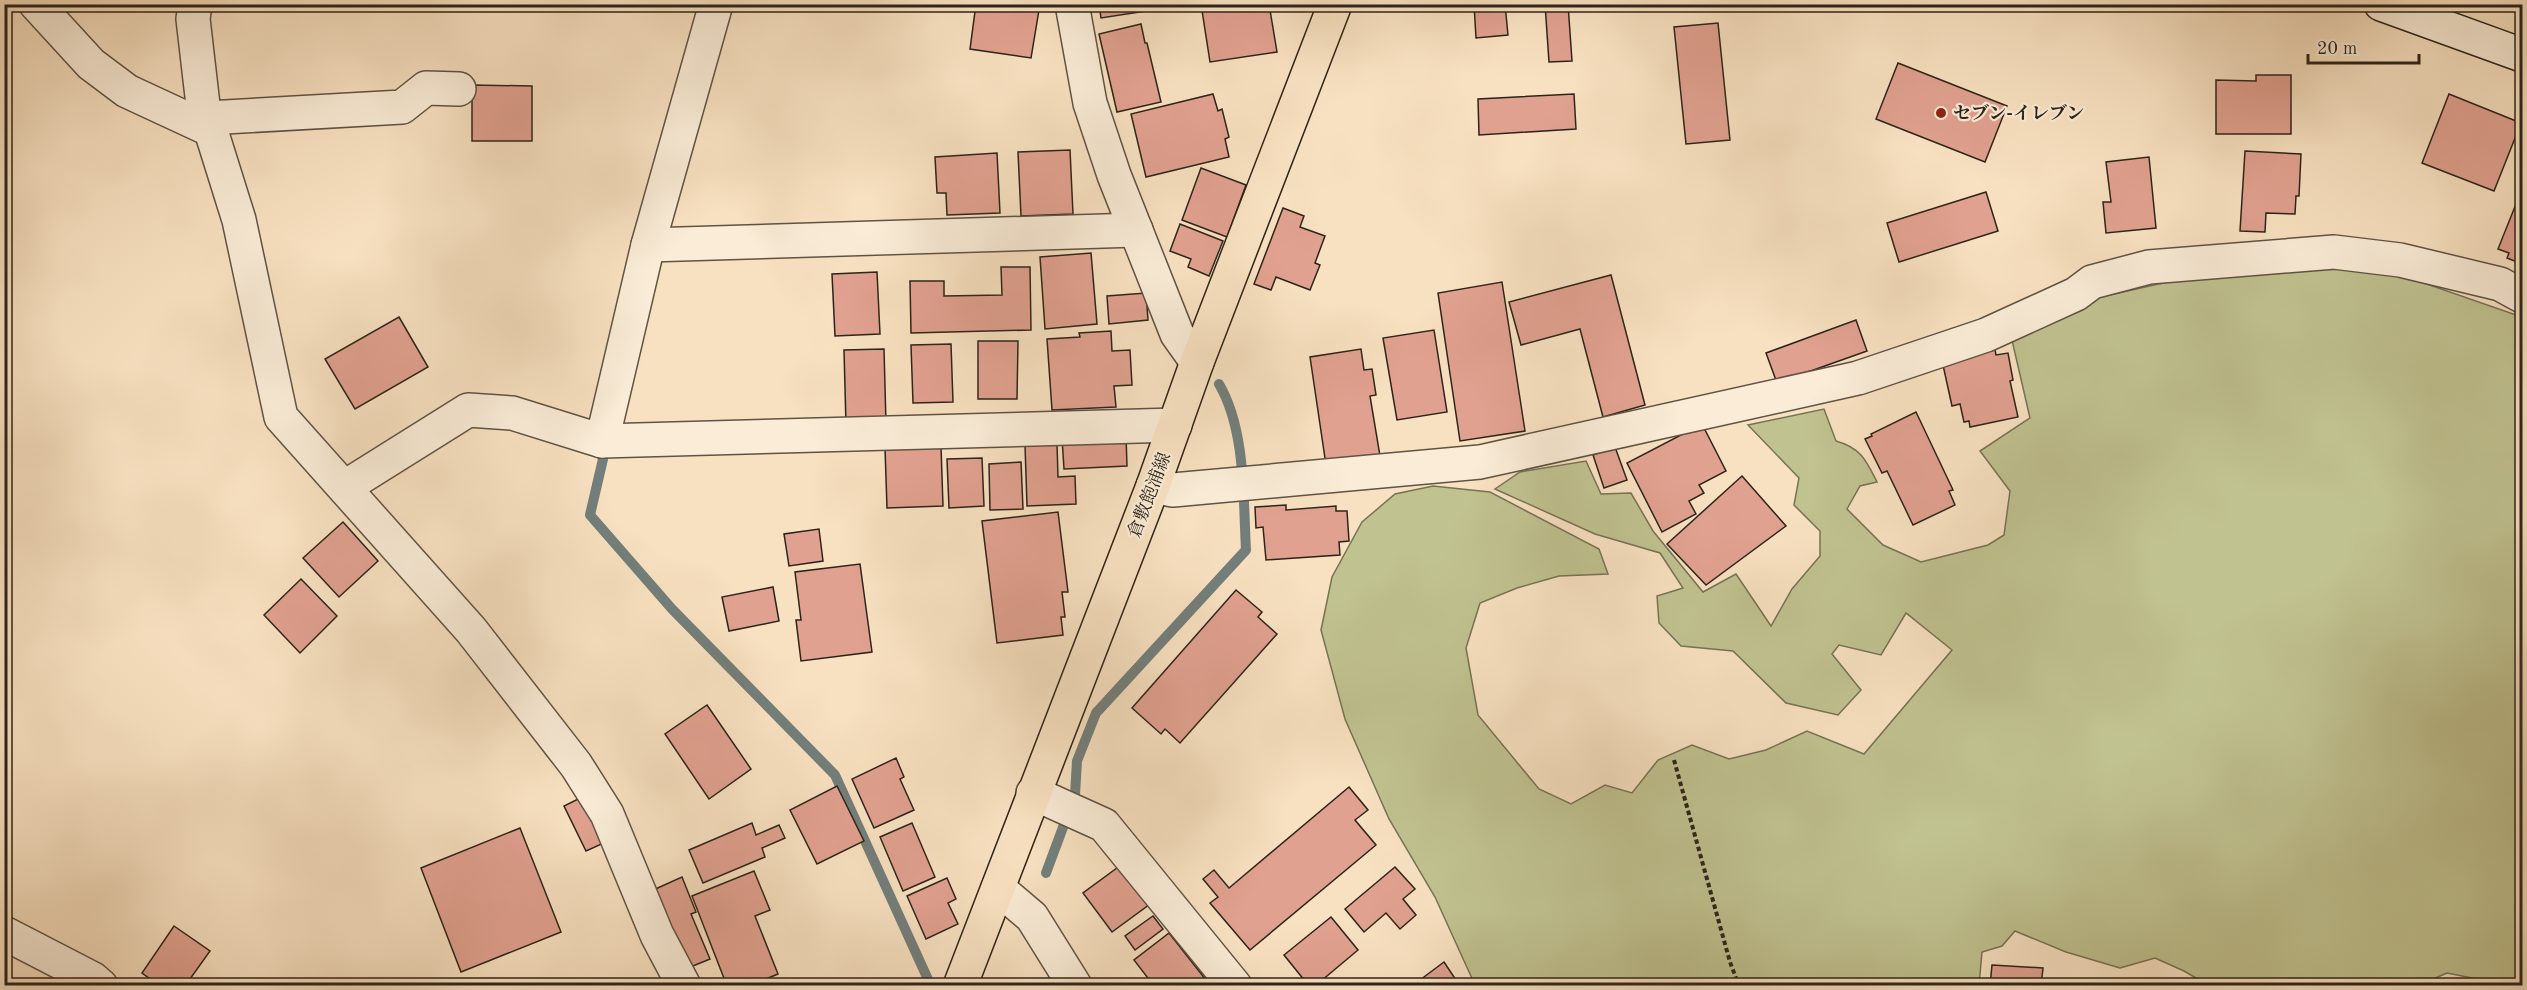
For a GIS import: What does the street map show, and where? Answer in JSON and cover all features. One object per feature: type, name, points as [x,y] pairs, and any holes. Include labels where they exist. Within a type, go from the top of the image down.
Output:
[{"type":"main road","name":"倉敷飽浦線","points":[[960,986],[998,888],[1057,804],[1153,486],[1174,425],[1335,4]]},
{"type":"street","points":[[36,4],[91,64],[127,91],[209,124],[402,107],[426,88],[459,88]]},
{"type":"street","points":[[195,4],[193,19],[203,105],[239,220],[281,417],[471,630],[576,765],[607,814],[657,935],[684,986]]},
{"type":"street","points":[[602,441],[648,246],[716,4]]},
{"type":"street","points":[[1072,4],[1090,103],[1114,175],[1177,334],[1197,362]]},
{"type":"street","points":[[2381,4],[2523,55]]},
{"type":"street","points":[[648,246],[1136,230]]},
{"type":"street","points":[[1153,486],[1173,490],[1480,462],[1858,378],[1986,334],[2076,294],[2092,282],[2149,267],[2334,252],[2400,260],[2499,284],[2523,296]]},
{"type":"street","points":[[345,487],[468,410],[512,413],[602,441],[1174,425]]},
{"type":"street","points":[[1057,804],[1104,825],[1235,986]]},
{"type":"street","points":[[998,888],[1032,917],[1075,986]]},
{"type":"street","points":[[4,933],[93,979],[101,986]]},
{"type":"path","points":[[1674,760],[1730,962],[1739,986]]},
{"type":"green space","points":[[2335,260],[2398,274],[2522,317],[2522,981],[2502,984],[2447,973],[2419,985],[2208,985],[2155,958],[2120,968],[2066,952],[2015,931],[2002,946],[1982,952],[1979,985],[1475,985],[1435,897],[1389,819],[1345,719],[1321,630],[1332,577],[1362,522],[1395,494],[1433,486],[1490,492],[1599,549],[1608,574],[1559,576],[1517,588],[1480,603],[1466,648],[1478,715],[1539,789],[1571,804],[1605,785],[1632,793],[1658,760],[1692,745],[1729,759],[1766,750],[1807,731],[1864,754],[1952,650],[1906,613],[1881,655],[1839,645],[1832,654],[1861,690],[1838,715],[1786,703],[1733,651],[1681,646],[1659,623],[1657,596],[1683,588],[1660,553],[1595,534],[1495,489],[1520,472],[1586,461],[1601,494],[1631,493],[1653,531],[1703,592],[1736,574],[1771,626],[1792,589],[1820,556],[1820,531],[1794,505],[1799,478],[1748,425],[1824,409],[1836,441],[1851,447],[1862,456],[1877,482],[1860,486],[1847,509],[1883,545],[1921,562],[1988,545],[2004,535],[2010,491],[1980,451],[2030,418],[2011,336],[2096,298],[2181,279]]},
{"type":"building","points":[[976,4],[1040,4],[1031,58],[970,49]]},
{"type":"building","points":[[1099,4],[1185,4],[1185,5],[1101,18]]},
{"type":"building","points":[[1201,4],[1269,4],[1277,52],[1210,62]]},
{"type":"building","points":[[1474,4],[1505,4],[1508,35],[1476,38]]},
{"type":"building","points":[[1545,4],[1568,4],[1572,61],[1549,62]]},
{"type":"building","points":[[1718,23],[1730,140],[1686,144],[1674,27]]},
{"type":"building","points":[[1141,24],[1161,102],[1117,112],[1099,34]]},
{"type":"building","name":"セブン-イレブン","points":[[1898,63],[2007,106],[1985,162],[1876,119]]},
{"type":"building","points":[[2256,75],[2291,75],[2291,134],[2216,134],[2216,80],[2256,81]]},
{"type":"building","points":[[472,85],[532,86],[532,141],[472,141]]},
{"type":"building","points":[[1213,94],[1218,111],[1222,109],[1229,137],[1225,139],[1229,157],[1146,177],[1131,114]]},
{"type":"building","points":[[1574,94],[1576,129],[1479,135],[1478,99]]},
{"type":"building","points":[[2449,94],[2521,123],[2494,191],[2422,163]]},
{"type":"building","points":[[1070,150],[1073,214],[1021,216],[1018,152]]},
{"type":"building","points":[[2245,151],[2301,154],[2299,196],[2296,196],[2295,214],[2266,213],[2265,232],[2240,231]]},
{"type":"building","points":[[997,153],[1000,213],[947,215],[946,193],[937,193],[935,157]]},
{"type":"building","points":[[2149,157],[2156,228],[2106,233],[2103,202],[2111,202],[2106,162]]},
{"type":"building","points":[[1201,168],[1246,185],[1227,237],[1182,220]]},
{"type":"building","points":[[1986,192],[1998,231],[1899,262],[1887,223]]},
{"type":"building","points":[[2520,194],[2522,195],[2522,264],[2507,258],[2509,253],[2498,249]]},
{"type":"building","points":[[1283,208],[1304,216],[1300,227],[1325,236],[1315,263],[1320,265],[1310,290],[1276,277],[1271,290],[1254,284]]},
{"type":"building","points":[[1180,224],[1223,241],[1209,276],[1188,267],[1191,259],[1170,251]]},
{"type":"building","points":[[1091,253],[1097,324],[1045,329],[1040,257]]},
{"type":"building","points":[[1001,267],[1030,267],[1031,330],[911,333],[910,281],[944,281],[944,296],[1002,295]]},
{"type":"building","points":[[877,272],[880,334],[835,336],[832,274]]},
{"type":"building","points":[[1611,275],[1645,405],[1603,417],[1580,329],[1521,345],[1509,302]]},
{"type":"building","points":[[1502,282],[1525,431],[1460,441],[1438,293]]},
{"type":"building","points":[[1146,293],[1148,320],[1109,324],[1107,296]]},
{"type":"building","points":[[399,317],[428,367],[355,409],[325,359]]},
{"type":"building","points":[[1856,320],[1867,351],[1777,383],[1766,353]]},
{"type":"building","points":[[1434,330],[1447,412],[1397,420],[1383,338]]},
{"type":"building","points":[[1111,331],[1112,351],[1130,350],[1132,385],[1114,386],[1116,407],[1052,410],[1047,339],[1080,337],[1079,333]]},
{"type":"building","points":[[978,341],[1018,341],[1017,399],[978,399]]},
{"type":"building","points":[[951,344],[953,402],[913,403],[911,345]]},
{"type":"building","points":[[1994,344],[1996,355],[2008,353],[2013,380],[2010,381],[2018,417],[1970,427],[1969,421],[1964,422],[1960,404],[1952,406],[1941,356]]},
{"type":"building","points":[[884,349],[886,424],[846,425],[844,350]]},
{"type":"building","points":[[1361,349],[1364,370],[1372,369],[1376,395],[1370,396],[1380,456],[1326,465],[1310,357]]},
{"type":"building","points":[[1916,412],[1953,490],[1949,491],[1955,505],[1913,525],[1887,471],[1882,473],[1865,439]]},
{"type":"building","points":[[1702,424],[1726,471],[1699,485],[1704,493],[1689,501],[1696,514],[1662,532],[1627,463]]},
{"type":"building","points":[[1126,436],[1127,466],[1064,469],[1062,438]]},
{"type":"building","points":[[1057,444],[1058,477],[1075,476],[1076,504],[1027,506],[1025,445]]},
{"type":"building","points":[[941,446],[943,506],[887,508],[885,448]]},
{"type":"building","points":[[1615,447],[1627,480],[1604,488],[1593,455]]},
{"type":"building","points":[[982,458],[984,506],[949,508],[947,459]]},
{"type":"building","points":[[1021,462],[1023,509],[990,510],[989,464]]},
{"type":"building","points":[[1742,476],[1786,526],[1706,585],[1667,544]]},
{"type":"building","points":[[1286,505],[1286,510],[1336,506],[1336,511],[1347,511],[1349,541],[1339,542],[1340,555],[1266,560],[1263,527],[1256,528],[1255,507]]},
{"type":"building","points":[[1058,512],[1068,592],[1062,592],[1065,617],[1061,617],[1063,635],[997,643],[982,521]]},
{"type":"building","points":[[343,522],[378,561],[339,597],[303,558]]},
{"type":"building","points":[[819,529],[823,561],[789,566],[784,534]]},
{"type":"building","points":[[860,564],[872,652],[801,661],[796,620],[801,620],[795,572]]},
{"type":"building","points":[[301,579],[337,616],[300,653],[264,615]]},
{"type":"building","points":[[773,587],[779,621],[729,631],[722,597]]},
{"type":"building","points":[[1236,590],[1262,612],[1258,617],[1277,634],[1180,743],[1165,729],[1161,734],[1132,708]]},
{"type":"building","points":[[707,705],[751,769],[709,799],[665,734]]},
{"type":"building","points":[[896,758],[904,777],[900,779],[914,810],[874,828],[852,779]]},
{"type":"building","points":[[837,786],[864,841],[817,864],[790,810]]},
{"type":"building","points":[[1349,787],[1368,810],[1355,820],[1376,845],[1250,950],[1210,903],[1218,897],[1203,879],[1214,870],[1229,888]]},
{"type":"building","points":[[582,797],[604,843],[586,851],[564,806]]},
{"type":"building","points":[[752,823],[756,835],[779,825],[785,838],[762,848],[765,857],[703,883],[689,850]]},
{"type":"building","points":[[912,823],[935,877],[903,891],[880,837]]},
{"type":"building","points":[[520,828],[561,932],[461,972],[421,868]]},
{"type":"building","points":[[1121,865],[1150,904],[1112,932],[1083,893]]},
{"type":"building","points":[[1395,867],[1415,889],[1403,899],[1416,915],[1400,929],[1386,913],[1364,932],[1345,909]]},
{"type":"building","points":[[754,871],[770,910],[755,916],[778,974],[749,986],[727,986],[692,896]]},
{"type":"building","points":[[682,877],[696,912],[691,914],[710,959],[683,970],[651,891]]},
{"type":"building","points":[[947,878],[956,899],[948,903],[958,924],[926,939],[907,896]]},
{"type":"building","points":[[1153,916],[1163,929],[1135,950],[1125,936]]},
{"type":"building","points":[[1331,917],[1358,950],[1315,986],[1309,986],[1284,955]]},
{"type":"building","points":[[174,926],[210,951],[185,986],[160,986],[142,973]]},
{"type":"building","points":[[1169,933],[1206,980],[1199,986],[1154,986],[1134,960]]},
{"type":"building","points":[[1444,962],[1460,986],[1412,986]]},
{"type":"building","points":[[1992,965],[2043,968],[2041,986],[1990,986]]},
{"type":"waterway","points":[[1046,873],[1075,795],[1077,761],[1096,713],[1246,550],[1239,443],[1228,402],[1219,384]]},
{"type":"waterway","points":[[603,459],[590,515],[672,609],[835,775],[931,986]]},
{"type":"place","name":"セブン-イレブン","points":[[1941,113]]}]
